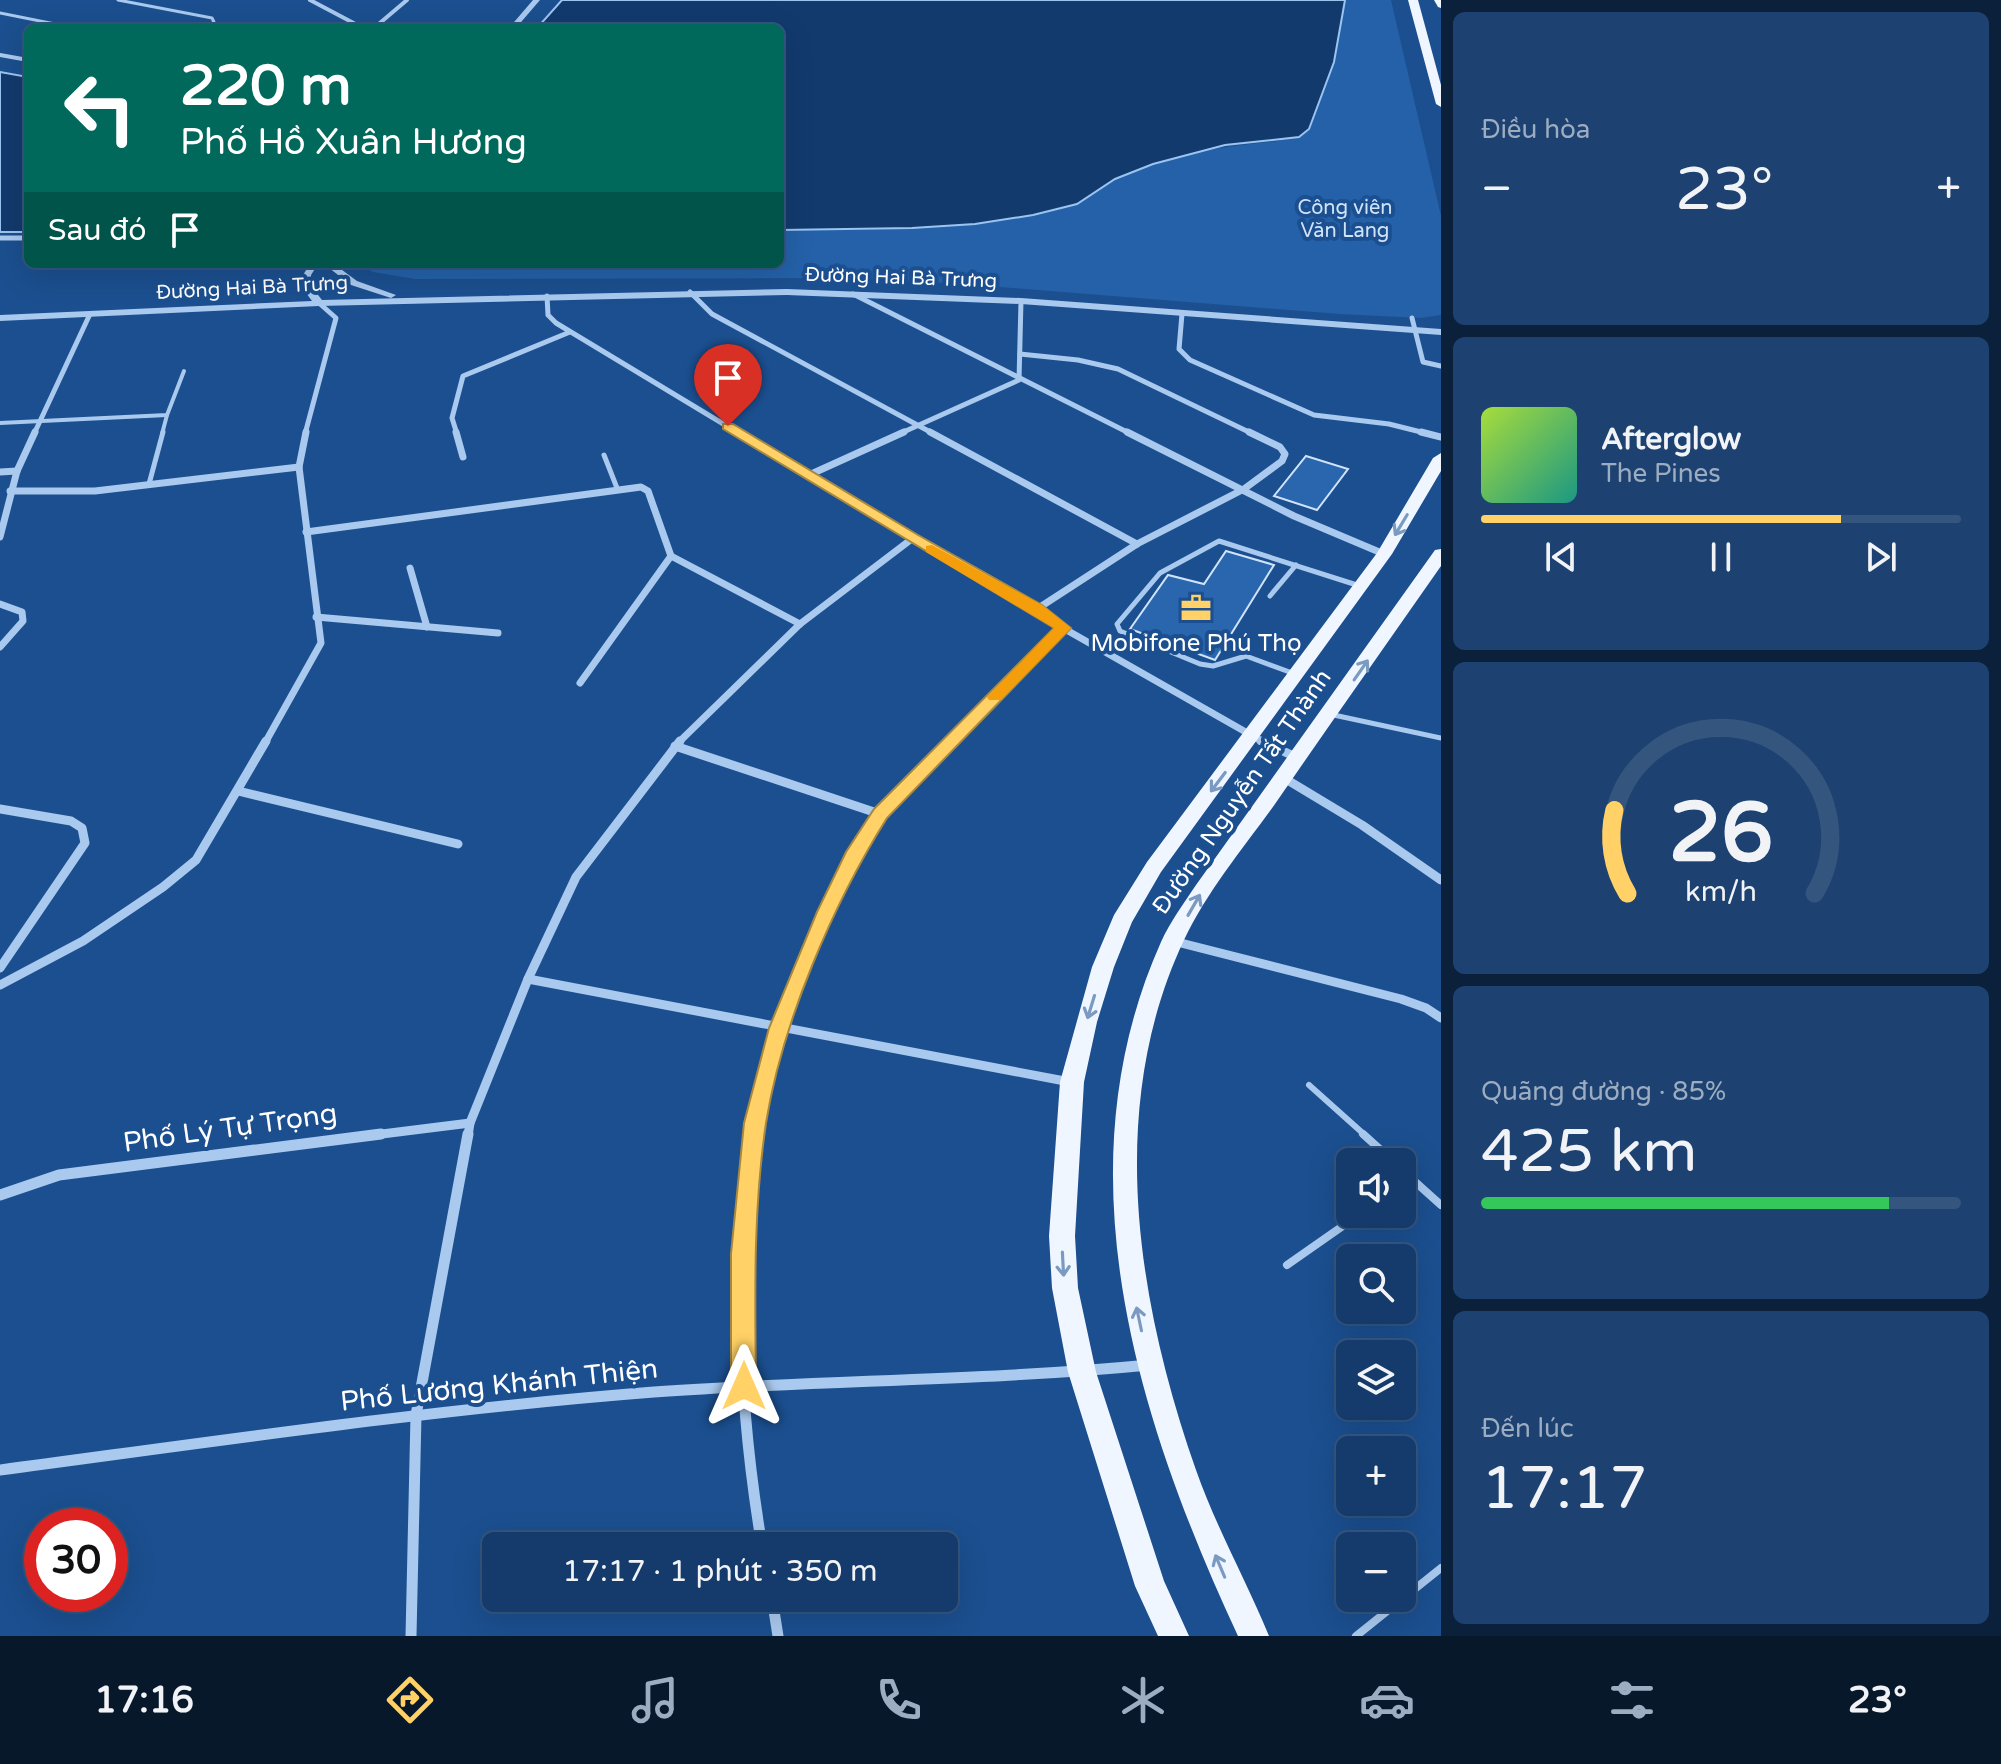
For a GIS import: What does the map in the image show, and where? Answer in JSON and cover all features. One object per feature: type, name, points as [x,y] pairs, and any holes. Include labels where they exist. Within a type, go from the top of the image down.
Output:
[{"type":"main road","points":[[1413,0],[1441,104]]},
{"type":"main road","name":"Đường Nguyễn Tất Thành","points":[[1174,1636],[1150,1586],[1082,1372],[1065,1288],[1062,1236],[1072,1082],[1103,967],[1122,921],[1154,867],[1384,554],[1441,458]]},
{"type":"main road","name":"Đường Nguyễn Tất Thành","points":[[1254,1636],[1220,1568],[1150,1365],[1127,1251],[1124,1195],[1128,1097],[1143,1025],[1173,941],[1203,890],[1441,554]]},
{"type":"street","points":[[310,0],[355,24]]},
{"type":"street","points":[[379,24],[407,0]]},
{"type":"street","points":[[516,24],[537,0]]},
{"type":"street","points":[[0,55],[24,59]]},
{"type":"street","points":[[0,238],[24,238]]},
{"type":"street","points":[[0,985],[83,941],[163,887],[196,860],[321,643],[299,467],[336,318],[306,286],[311,268]]},
{"type":"street","points":[[333,268],[347,280],[374,291],[447,299]]},
{"type":"street","points":[[690,292],[712,314],[1137,544]]},
{"type":"street","name":"Đường Hai Bà Trưng","points":[[0,318],[319,303],[690,292],[853,294],[1021,301],[1441,332]]},
{"type":"street","points":[[853,294],[1294,516],[1384,554]]},
{"type":"street","points":[[547,296],[548,315],[570,332],[1037,609],[1063,628],[1252,737],[1298,758]]},
{"type":"street","points":[[1019,380],[1021,301]]},
{"type":"street","points":[[0,537],[17,471],[90,314]]},
{"type":"street","points":[[1182,314],[1179,349],[1190,360],[1314,415],[1389,424],[1441,437]]},
{"type":"street","points":[[1412,318],[1423,362],[1441,366]]},
{"type":"street","points":[[463,457],[452,418],[463,376],[570,332]]},
{"type":"street","name":"Đường Hai Bà Trưng","points":[[1416,332],[1441,339]]},
{"type":"street","points":[[1020,354],[1097,363],[1118,369],[1280,447],[1285,454],[1282,461],[1244,489],[1137,544],[1037,609]]},
{"type":"street","points":[[809,475],[921,427],[1019,380]]},
{"type":"street","points":[[10,491],[65,493],[299,467]]},
{"type":"street","points":[[0,472],[17,471]]},
{"type":"street","points":[[306,532],[641,487],[648,491],[671,556],[800,624]]},
{"type":"street","points":[[411,1636],[416,1415],[470,1123],[528,979],[576,877],[675,746],[800,624],[913,538]]},
{"type":"street","points":[[580,683],[671,556]]},
{"type":"street","points":[[410,568],[427,627]]},
{"type":"street","points":[[0,604],[22,612],[24,616],[0,647]]},
{"type":"street","points":[[316,617],[498,633]]},
{"type":"street","points":[[760,1532],[753,1493],[744,1386],[743,1254],[755,1123],[779,1028],[826,912],[856,852],[880,814],[1063,628]]},
{"type":"street","points":[[675,746],[880,814]]},
{"type":"street","points":[[1284,778],[1362,825],[1441,880]]},
{"type":"street","points":[[238,791],[458,844]]},
{"type":"street","points":[[0,809],[71,821],[82,828],[85,843],[0,968]]},
{"type":"street","points":[[1173,941],[1401,999],[1426,1008],[1441,1018]]},
{"type":"street","points":[[528,979],[1072,1082]]},
{"type":"street","name":"Phố Lý Tự Trọng","points":[[0,1195],[59,1175],[470,1123]]},
{"type":"street","name":"Phố Lương Khánh Thiện","points":[[0,1470],[416,1415],[744,1386],[1082,1372],[1150,1365]]},
{"type":"street","points":[[774,1612],[778,1636]]},
{"type":"lane","points":[[118,0],[212,18],[214,22],[211,24]]},
{"type":"lane","points":[[0,13],[55,24]]},
{"type":"lane","points":[[149,484],[167,415],[184,371]]},
{"type":"lane","points":[[0,423],[167,415]]},
{"type":"lane","points":[[604,455],[617,488]]},
{"type":"lane","points":[[1297,675],[1246,656],[1213,666],[1200,664],[1120,631],[1117,624],[1160,573],[1219,541],[1360,586]]},
{"type":"lane","points":[[1270,596],[1296,565]]},
{"type":"lane","points":[[1329,714],[1441,738]]},
{"type":"lane","points":[[1309,1085],[1379,1148]]},
{"type":"lane","points":[[1416,1182],[1441,1205]]},
{"type":"lane","points":[[1287,1265],[1340,1228]]},
{"type":"lane","points":[[1356,1636],[1441,1568]]},
{"type":"green space","name":"Công viên Văn Lang","points":[[1345,0],[1391,0],[1441,216],[1441,315],[1421,318],[1339,314],[950,283],[836,278],[415,279],[366,268],[784,268],[784,230],[927,228],[1036,214],[1084,200],[1113,180],[1158,162],[1218,149],[1279,141],[1338,28]]},
{"type":"shaded area","points":[[562,0],[1345,0],[1334,62],[1309,129],[1299,137],[1225,145],[1153,164],[1115,179],[1077,204],[1033,215],[975,224],[912,228],[784,230],[784,24],[541,24]]},
{"type":"shaded area","points":[[0,72],[24,76],[24,232],[0,232]]},
{"type":"building","points":[[1306,456],[1348,469],[1317,510],[1274,496]]},
{"type":"building","name":"Mobifone Phú Thọ","points":[[1226,551],[1274,565],[1215,660],[1130,629],[1168,575],[1204,584]]},
{"type":"slow traffic","points":[[932,549],[1037,609],[1063,628],[995,697]]},
{"type":"place","name":"Mobifone Phú Thọ","points":[[1196,608]]},
{"type":"route","points":[[728,426],[1037,609],[1063,628],[880,814],[856,852],[826,912],[779,1028],[755,1123],[743,1254],[744,1386]]}]
